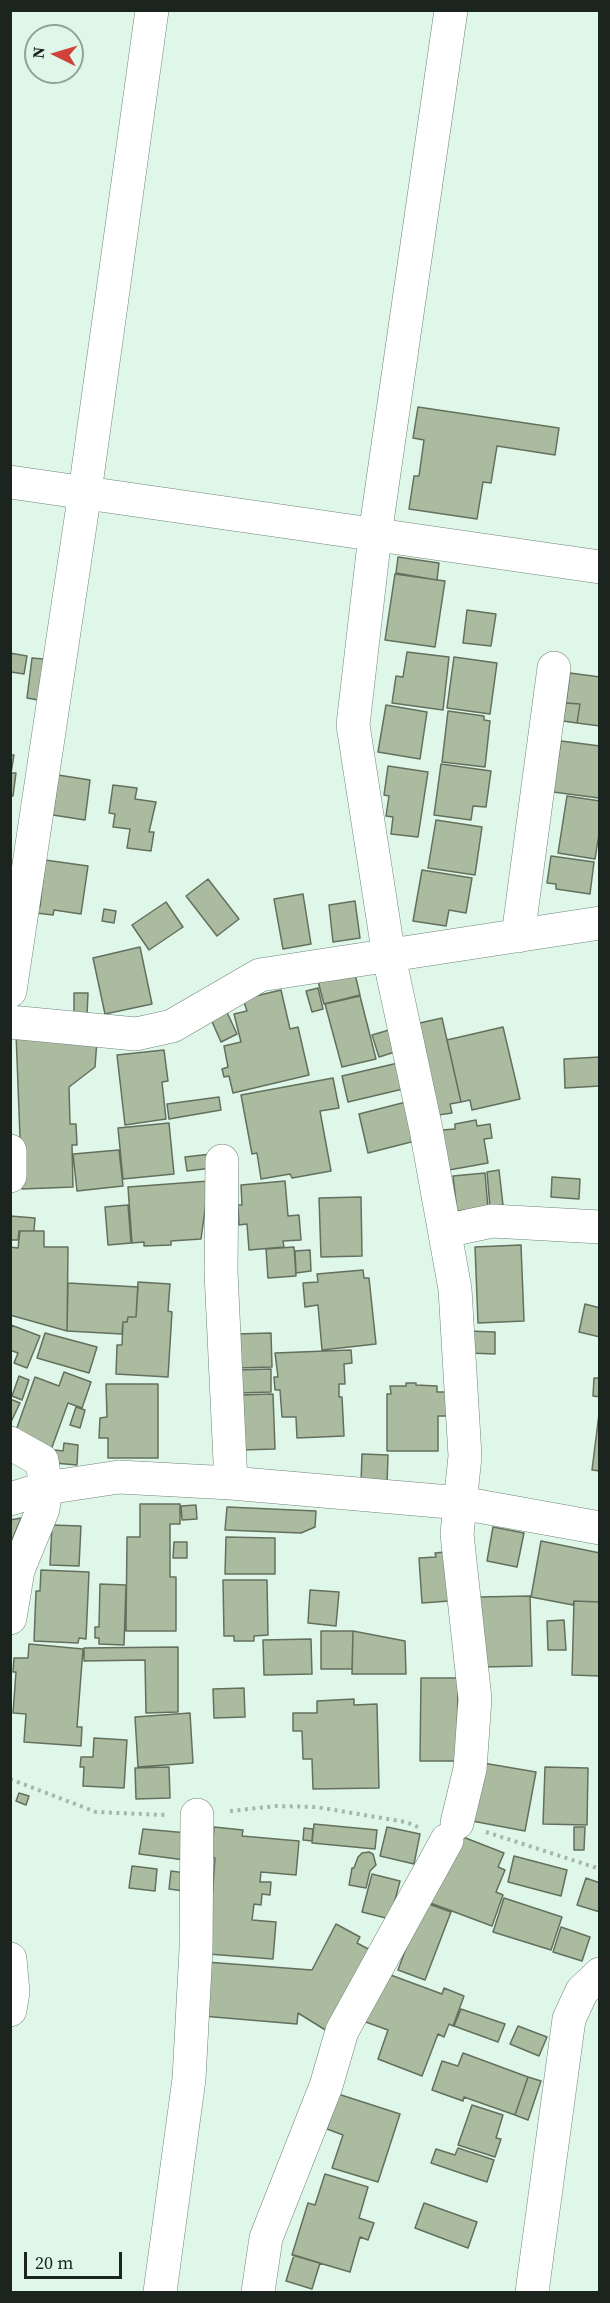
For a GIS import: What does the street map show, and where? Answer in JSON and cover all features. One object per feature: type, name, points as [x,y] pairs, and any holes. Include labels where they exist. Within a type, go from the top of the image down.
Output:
[{"type":"street","points":[[10,991],[85,492],[152,10]]},
{"type":"street","points":[[258,2292],[266,2238],[326,2086],[342,2031],[452,1831],[470,1768],[475,1699],[457,1534],[465,1456],[455,1289],[426,1129],[389,957],[353,725],[375,535],[451,10]]},
{"type":"street","points":[[10,482],[600,567]]},
{"type":"street","points":[[518,936],[554,668]]},
{"type":"street","points":[[10,1022],[136,1034],[172,1026],[260,975],[600,923]]},
{"type":"street","points":[[10,1151],[10,1176]]},
{"type":"street","points":[[222,1161],[221,1272],[231,1483]]},
{"type":"street","points":[[445,1231],[492,1221],[600,1227]]},
{"type":"street","points":[[10,1443],[42,1461],[46,1488],[43,1509],[18,1570],[10,1618]]},
{"type":"street","points":[[10,1499],[46,1488],[119,1477],[231,1483],[461,1503],[600,1528]]},
{"type":"street","points":[[159,2292],[189,2079],[196,1949],[197,1815]]},
{"type":"street","points":[[10,1959],[13,1992],[10,2010]]},
{"type":"street","points":[[532,2292],[569,2019],[582,1991],[600,1974]]},
{"type":"path","points":[[10,1779],[96,1812],[197,1815],[277,1806],[316,1807],[452,1831],[600,1869]]},
{"type":"building","points":[[418,407],[559,428],[555,455],[497,446],[491,483],[483,482],[477,519],[409,509],[414,476],[419,476],[424,440],[413,438]]},
{"type":"building","points":[[398,557],[439,563],[437,580],[396,573]]},
{"type":"building","points":[[395,574],[445,581],[435,647],[385,640]]},
{"type":"building","points":[[467,610],[496,614],[491,646],[463,643]]},
{"type":"building","points":[[407,652],[449,657],[443,710],[392,703],[396,676],[403,677]]},
{"type":"building","points":[[10,653],[27,656],[24,674],[11,672],[10,676]]},
{"type":"building","points":[[454,657],[497,663],[490,714],[447,708]]},
{"type":"building","points":[[32,658],[44,659],[38,700],[27,698]]},
{"type":"building","points":[[570,673],[600,677],[600,726],[577,723],[580,704],[566,703]]},
{"type":"building","points":[[566,703],[580,704],[577,723],[563,721]]},
{"type":"building","points":[[386,705],[427,712],[420,759],[378,752]]},
{"type":"building","points":[[448,711],[484,716],[484,720],[490,721],[485,767],[442,762]]},
{"type":"building","points":[[561,741],[600,746],[599,798],[553,792]]},
{"type":"building","points":[[10,755],[14,755],[11,773],[16,773],[13,796],[10,795]]},
{"type":"building","points":[[441,764],[491,771],[486,807],[473,806],[471,820],[434,815]]},
{"type":"building","points":[[388,766],[428,772],[418,837],[391,834],[393,817],[386,816],[389,796],[384,795]]},
{"type":"building","points":[[58,775],[90,780],[85,820],[53,815]]},
{"type":"building","points":[[113,785],[137,788],[135,799],[156,802],[149,832],[154,832],[151,851],[127,848],[130,829],[113,827],[115,814],[109,813]]},
{"type":"building","points":[[567,796],[600,801],[600,828],[595,859],[558,853]]},
{"type":"building","points":[[436,820],[482,827],[475,875],[428,868]]},
{"type":"building","points":[[551,856],[594,862],[590,894],[556,889],[556,884],[547,883]]},
{"type":"building","points":[[45,860],[88,866],[81,914],[54,910],[53,915],[36,913],[37,907],[40,907]]},
{"type":"building","points":[[422,870],[472,878],[466,913],[449,910],[446,926],[413,921]]},
{"type":"building","points":[[208,879],[239,919],[217,936],[186,896]]},
{"type":"building","points":[[303,894],[311,944],[283,949],[274,899]]},
{"type":"building","points":[[355,901],[360,938],[333,942],[329,905]]},
{"type":"building","points":[[166,902],[183,927],[149,950],[132,925]]},
{"type":"building","points":[[104,909],[116,911],[114,923],[102,921]]},
{"type":"building","points":[[140,947],[152,1004],[105,1014],[93,958]]},
{"type":"building","points":[[355,974],[360,995],[324,1004],[318,981]]},
{"type":"building","points":[[318,988],[323,1009],[312,1012],[306,991]]},
{"type":"building","points":[[281,990],[290,1029],[298,1027],[309,1075],[233,1093],[229,1076],[224,1077],[222,1069],[228,1067],[224,1046],[241,1042],[234,1014],[247,1011],[243,999]]},
{"type":"building","points":[[74,993],[88,993],[87,1016],[74,1016]]},
{"type":"building","points":[[360,996],[376,1059],[342,1067],[325,1004]]},
{"type":"building","points":[[226,1010],[237,1034],[221,1042],[210,1017]]},
{"type":"building","points":[[442,1018],[461,1102],[450,1104],[452,1113],[438,1115],[411,1025]]},
{"type":"building","points":[[503,1027],[520,1099],[472,1110],[470,1100],[461,1102],[447,1040]]},
{"type":"building","points":[[389,1030],[395,1052],[379,1057],[372,1035]]},
{"type":"building","points":[[16,1033],[97,1040],[95,1067],[69,1087],[70,1124],[76,1124],[77,1145],[72,1145],[73,1187],[22,1189]]},
{"type":"building","points":[[164,1050],[168,1081],[162,1082],[166,1119],[125,1125],[117,1055]]},
{"type":"building","points":[[600,1057],[600,1086],[565,1088],[564,1059]]},
{"type":"building","points":[[398,1063],[403,1089],[348,1102],[342,1076]]},
{"type":"building","points":[[333,1078],[339,1108],[320,1111],[331,1171],[292,1178],[290,1174],[261,1179],[257,1153],[252,1154],[241,1095]]},
{"type":"building","points":[[219,1097],[221,1110],[169,1119],[167,1104]]},
{"type":"building","points":[[406,1102],[415,1141],[368,1153],[359,1114]]},
{"type":"building","points":[[476,1120],[477,1126],[490,1124],[492,1138],[484,1139],[488,1163],[449,1170],[442,1130],[455,1129],[455,1124]]},
{"type":"building","points":[[169,1123],[174,1174],[123,1179],[118,1128]]},
{"type":"building","points":[[119,1150],[123,1186],[77,1191],[73,1154]]},
{"type":"building","points":[[211,1154],[212,1168],[187,1171],[185,1157]]},
{"type":"building","points":[[499,1170],[503,1205],[490,1207],[487,1172]]},
{"type":"building","points":[[485,1173],[488,1208],[457,1211],[453,1176]]},
{"type":"building","points":[[552,1177],[580,1179],[579,1199],[551,1197]]},
{"type":"building","points":[[209,1181],[201,1239],[171,1241],[171,1245],[144,1246],[144,1242],[132,1243],[128,1187]]},
{"type":"building","points":[[285,1181],[288,1216],[299,1215],[301,1240],[283,1241],[284,1247],[249,1250],[247,1224],[239,1225],[238,1205],[242,1205],[241,1185]]},
{"type":"building","points":[[361,1197],[362,1256],[321,1257],[319,1198]]},
{"type":"building","points":[[128,1205],[131,1243],[108,1245],[105,1207]]},
{"type":"building","points":[[10,1216],[35,1218],[34,1231],[19,1231],[18,1240],[10,1240]]},
{"type":"building","points":[[20,1231],[44,1231],[44,1247],[68,1247],[67,1331],[10,1315],[10,1247],[18,1248]]},
{"type":"building","points":[[521,1245],[524,1321],[478,1323],[475,1247]]},
{"type":"building","points":[[294,1247],[296,1276],[268,1278],[266,1249]]},
{"type":"building","points":[[310,1250],[311,1271],[296,1273],[295,1251]]},
{"type":"building","points":[[363,1270],[364,1278],[369,1278],[376,1344],[322,1350],[318,1305],[305,1307],[303,1283],[318,1282],[317,1274]]},
{"type":"building","points":[[138,1282],[170,1284],[168,1311],[172,1312],[168,1377],[116,1374],[117,1345],[122,1345],[123,1322],[127,1322],[128,1317],[136,1317]]},
{"type":"building","points":[[68,1283],[138,1287],[136,1317],[128,1317],[127,1322],[123,1322],[122,1334],[67,1331]]},
{"type":"building","points":[[585,1304],[600,1308],[600,1337],[579,1332]]},
{"type":"building","points":[[11,1325],[40,1336],[27,1368],[14,1363],[18,1353],[10,1350]]},
{"type":"building","points":[[468,1331],[495,1332],[495,1354],[468,1353]]},
{"type":"building","points":[[45,1333],[97,1347],[89,1373],[37,1358]]},
{"type":"building","points":[[271,1333],[272,1367],[237,1368],[236,1334]]},
{"type":"building","points":[[351,1350],[352,1363],[344,1364],[345,1384],[339,1384],[344,1436],[297,1438],[296,1417],[282,1417],[280,1390],[275,1390],[274,1377],[278,1377],[275,1353]]},
{"type":"building","points":[[271,1369],[271,1392],[238,1393],[238,1370]]},
{"type":"building","points":[[64,1372],[91,1382],[82,1408],[68,1403],[51,1450],[14,1436],[35,1377],[59,1386]]},
{"type":"building","points":[[19,1376],[29,1380],[22,1400],[12,1396]]},
{"type":"building","points":[[594,1378],[600,1378],[600,1397],[593,1396]]},
{"type":"building","points":[[406,1383],[437,1386],[437,1392],[448,1392],[449,1416],[438,1416],[438,1451],[387,1451],[387,1394],[391,1394],[390,1386],[406,1386]]},
{"type":"building","points":[[106,1384],[158,1384],[158,1458],[108,1458],[108,1438],[99,1438],[100,1418],[107,1417]]},
{"type":"building","points":[[273,1394],[275,1449],[241,1450],[239,1395]]},
{"type":"building","points":[[10,1399],[20,1403],[10,1424]]},
{"type":"building","points":[[600,1406],[600,1471],[592,1470]]},
{"type":"building","points":[[76,1407],[85,1410],[80,1428],[70,1425]]},
{"type":"building","points":[[64,1443],[78,1445],[77,1465],[54,1463],[55,1450],[63,1451]]},
{"type":"building","points":[[362,1454],[388,1455],[387,1484],[361,1483]]},
{"type":"building","points":[[140,1504],[180,1504],[180,1524],[170,1524],[170,1577],[176,1577],[176,1631],[126,1631],[127,1537],[140,1537]]},
{"type":"building","points":[[196,1505],[197,1519],[182,1520],[181,1506]]},
{"type":"building","points":[[227,1507],[316,1511],[315,1527],[301,1533],[225,1530]]},
{"type":"building","points":[[21,1518],[10,1545],[10,1520]]},
{"type":"building","points":[[52,1525],[81,1526],[79,1566],[50,1565]]},
{"type":"building","points":[[493,1527],[524,1533],[517,1567],[487,1561]]},
{"type":"building","points":[[226,1537],[275,1538],[275,1574],[225,1574]]},
{"type":"building","points":[[541,1541],[600,1553],[600,1602],[574,1601],[573,1605],[531,1597]]},
{"type":"building","points":[[174,1542],[187,1542],[187,1558],[173,1558]]},
{"type":"building","points":[[445,1552],[449,1601],[422,1603],[419,1558],[436,1557],[435,1553]]},
{"type":"building","points":[[41,1570],[89,1572],[86,1639],[79,1638],[78,1643],[34,1641],[36,1591],[40,1591]]},
{"type":"building","points":[[223,1580],[267,1580],[268,1635],[254,1636],[254,1641],[234,1641],[234,1636],[224,1636]]},
{"type":"building","points":[[100,1584],[126,1585],[124,1645],[99,1644],[99,1638],[95,1638],[95,1627],[99,1627]]},
{"type":"building","points":[[310,1590],[339,1592],[336,1626],[308,1623]]},
{"type":"building","points":[[530,1596],[532,1666],[481,1667],[479,1597]]},
{"type":"building","points":[[574,1601],[600,1602],[600,1676],[572,1675]]},
{"type":"building","points":[[564,1620],[566,1650],[548,1650],[547,1621]]},
{"type":"building","points":[[321,1631],[353,1631],[352,1669],[321,1669]]},
{"type":"building","points":[[353,1631],[405,1641],[406,1674],[352,1674]]},
{"type":"building","points":[[311,1639],[312,1674],[264,1675],[263,1640]]},
{"type":"building","points":[[29,1644],[83,1649],[77,1727],[82,1727],[81,1746],[24,1742],[26,1714],[13,1713],[16,1672],[13,1672],[14,1658],[28,1658]]},
{"type":"building","points":[[178,1647],[178,1712],[146,1713],[145,1660],[84,1661],[84,1648]]},
{"type":"building","points":[[421,1678],[458,1678],[457,1761],[420,1761]]},
{"type":"building","points":[[244,1688],[245,1717],[214,1718],[213,1689]]},
{"type":"building","points":[[354,1699],[354,1705],[377,1704],[379,1788],[313,1789],[312,1759],[303,1759],[302,1731],[293,1731],[293,1713],[317,1713],[317,1701]]},
{"type":"building","points":[[190,1713],[193,1763],[138,1767],[135,1717]]},
{"type":"building","points":[[94,1738],[127,1740],[124,1788],[83,1786],[84,1767],[80,1767],[81,1757],[93,1757]]},
{"type":"building","points":[[483,1763],[536,1772],[525,1831],[472,1821]]},
{"type":"building","points":[[169,1767],[170,1798],[136,1799],[135,1768]]},
{"type":"building","points":[[545,1767],[588,1768],[587,1825],[543,1824]]},
{"type":"building","points":[[19,1793],[29,1796],[26,1805],[16,1801]]},
{"type":"building","points":[[314,1824],[377,1830],[375,1849],[312,1843]]},
{"type":"building","points":[[214,1827],[243,1830],[242,1836],[299,1841],[296,1875],[261,1872],[260,1882],[271,1882],[270,1895],[262,1894],[261,1905],[254,1904],[252,1920],[276,1922],[273,1959],[208,1954],[215,1858],[212,1857]]},
{"type":"building","points":[[387,1827],[420,1834],[414,1864],[380,1856]]},
{"type":"building","points":[[574,1827],[585,1827],[584,1850],[574,1850]]},
{"type":"building","points":[[304,1828],[313,1829],[312,1841],[303,1840]]},
{"type":"building","points":[[143,1829],[188,1833],[185,1860],[139,1854]]},
{"type":"building","points":[[463,1837],[504,1853],[498,1867],[505,1870],[496,1892],[503,1895],[492,1926],[425,1901]]},
{"type":"building","points":[[362,1853],[373,1854],[376,1865],[370,1871],[366,1888],[349,1885],[352,1868],[358,1857]]},
{"type":"building","points":[[514,1856],[567,1870],[561,1896],[508,1882]]},
{"type":"building","points":[[132,1866],[157,1869],[155,1891],[129,1888]]},
{"type":"building","points":[[171,1871],[186,1873],[184,1891],[169,1889]]},
{"type":"building","points":[[372,1874],[400,1881],[390,1919],[362,1912]]},
{"type":"building","points":[[586,1878],[600,1883],[600,1912],[577,1905]]},
{"type":"building","points":[[504,1898],[562,1917],[551,1950],[493,1932]]},
{"type":"building","points":[[423,1902],[451,1912],[425,1980],[398,1970]]},
{"type":"building","points":[[336,1924],[360,1937],[357,1943],[372,1951],[327,2031],[298,2013],[297,2024],[202,2016],[206,1962],[312,1970]]},
{"type":"building","points":[[561,1927],[590,1937],[582,1961],[553,1952]]},
{"type":"building","points":[[388,1974],[442,1994],[444,1988],[464,1996],[453,2026],[449,2024],[444,2037],[438,2034],[422,2076],[378,2059],[388,2030],[363,2021]]},
{"type":"building","points":[[461,2009],[505,2024],[498,2042],[454,2026]]},
{"type":"building","points":[[518,2026],[547,2037],[539,2056],[510,2044]]},
{"type":"building","points":[[463,2053],[528,2077],[515,2115],[464,2097],[463,2101],[432,2090],[442,2061],[458,2066]]},
{"type":"building","points":[[528,2077],[541,2081],[528,2120],[515,2115]]},
{"type":"building","points":[[338,2094],[400,2114],[378,2182],[332,2168],[343,2135],[327,2129]]},
{"type":"building","points":[[472,2105],[503,2115],[496,2138],[501,2139],[495,2157],[458,2145]]},
{"type":"building","points":[[458,2148],[494,2160],[487,2182],[431,2163],[436,2149],[455,2155]]},
{"type":"building","points":[[325,2174],[368,2187],[359,2218],[374,2223],[368,2240],[360,2237],[350,2272],[292,2255],[308,2203],[315,2205]]},
{"type":"building","points":[[424,2203],[477,2222],[468,2248],[415,2228]]},
{"type":"building","points":[[294,2255],[320,2263],[312,2289],[286,2281]]}]
